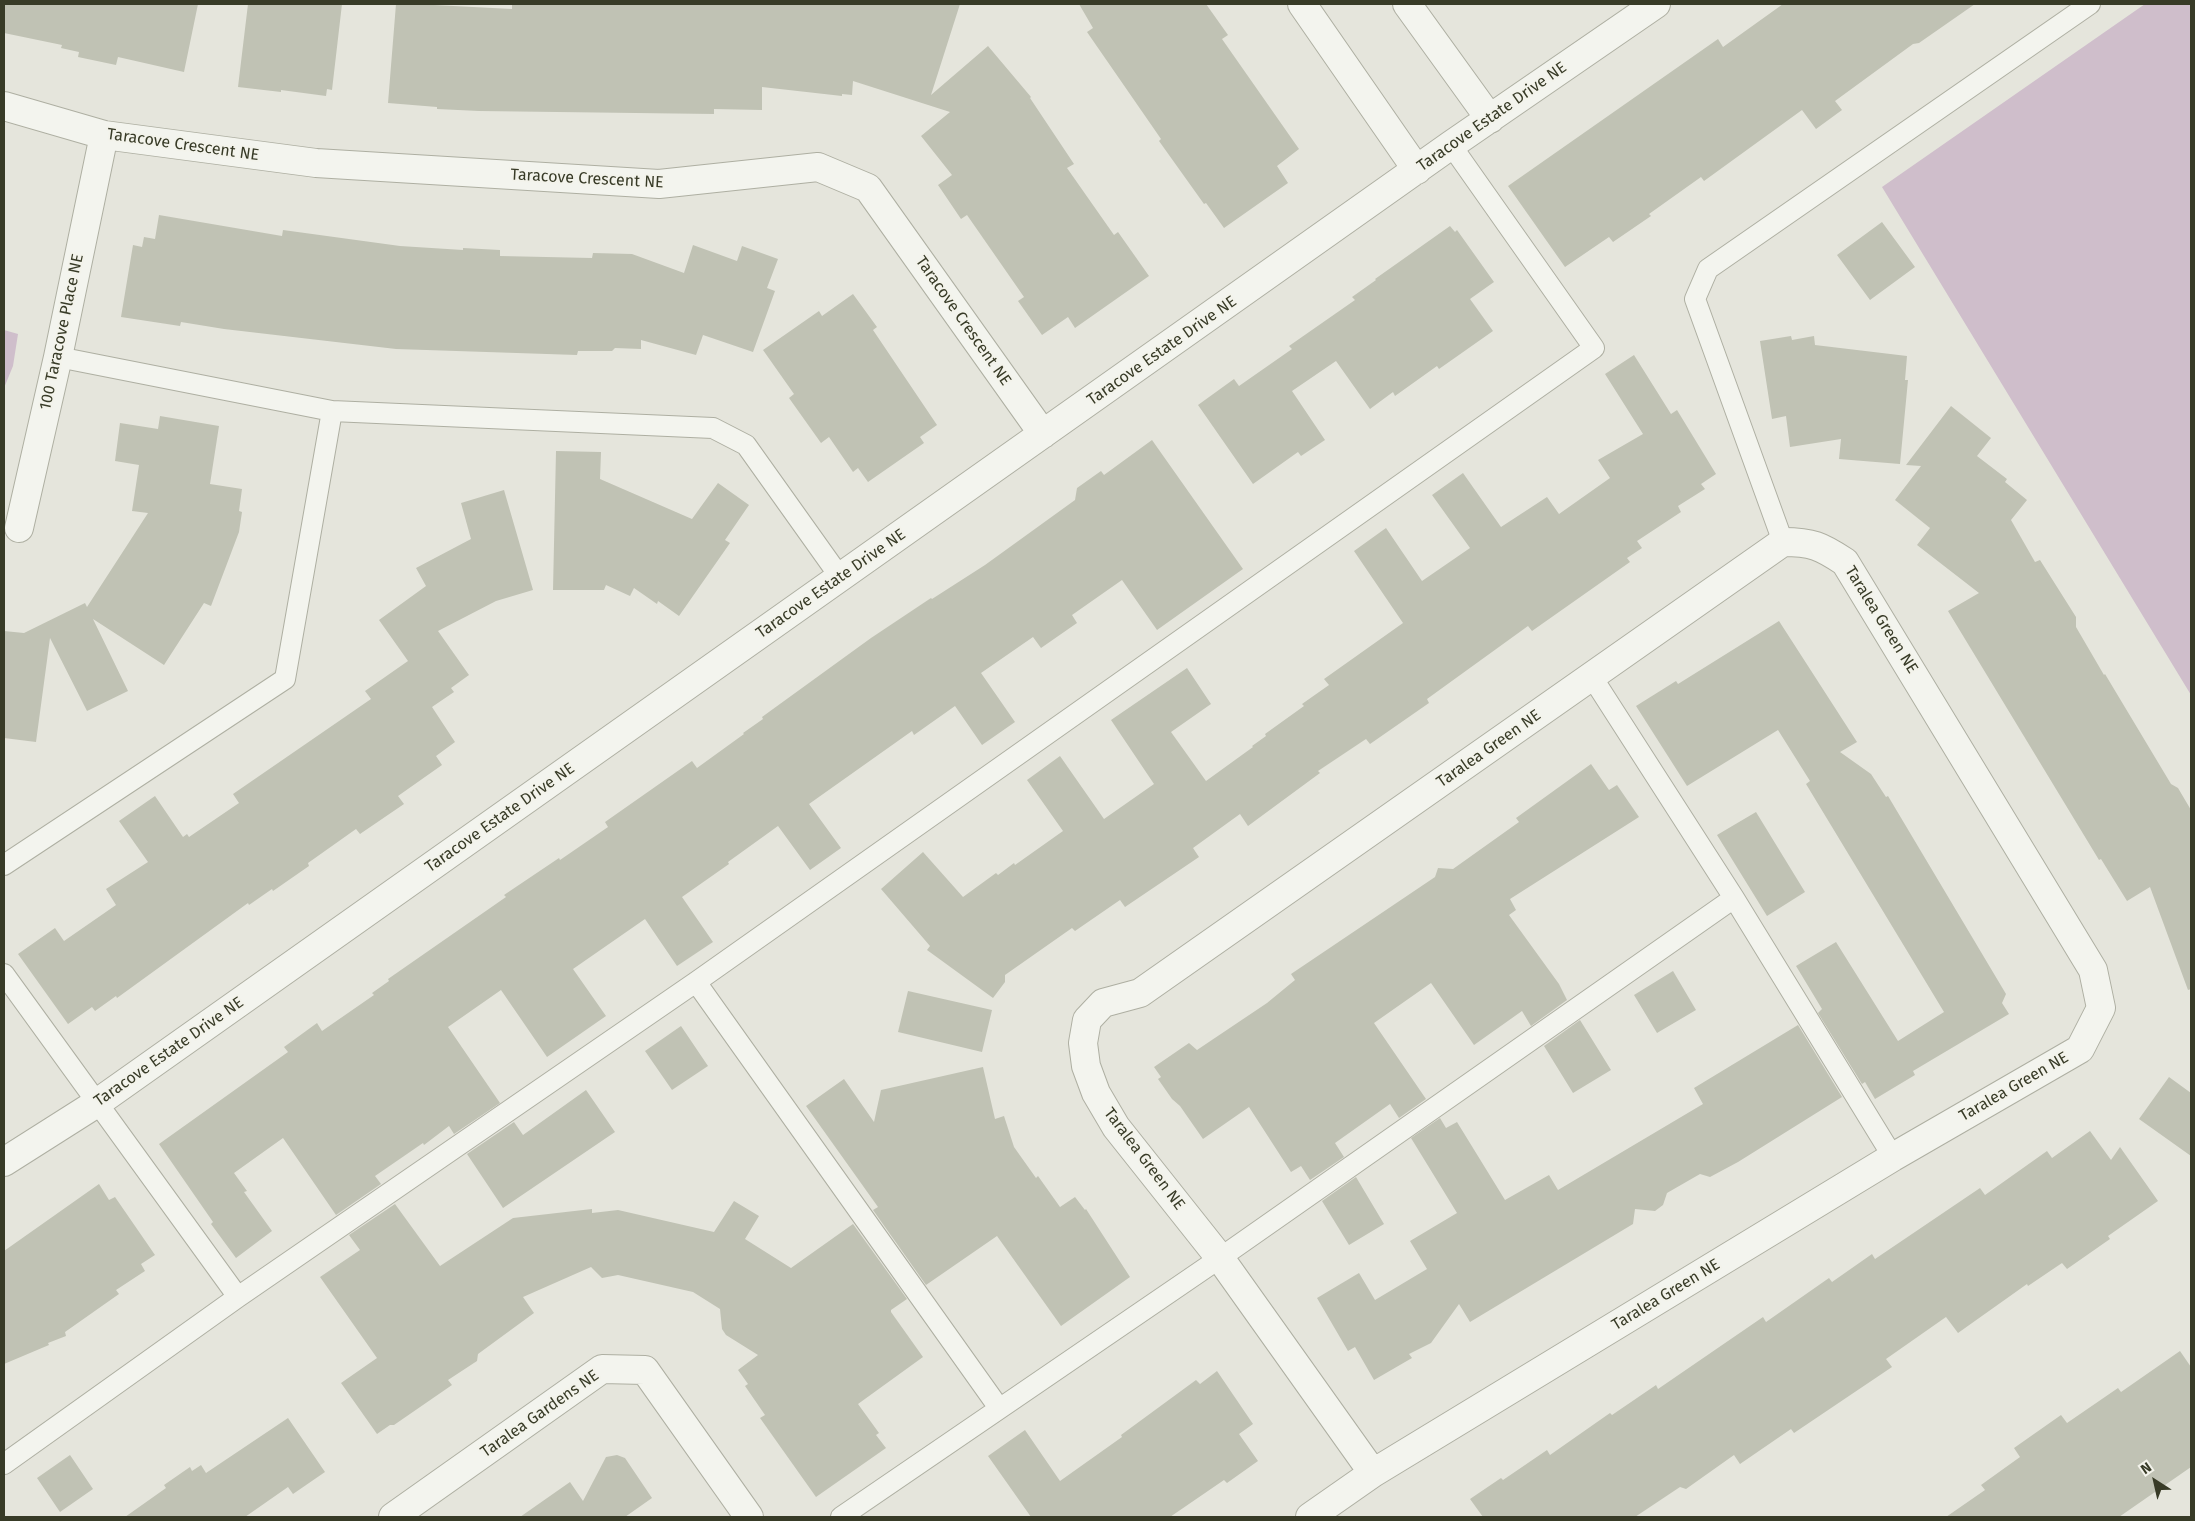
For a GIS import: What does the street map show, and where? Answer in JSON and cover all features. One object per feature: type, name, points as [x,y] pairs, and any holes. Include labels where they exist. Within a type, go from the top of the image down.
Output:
[{"type":"street","points":[[1302,4],[1417,170]]},
{"type":"street","points":[[1407,4],[1490,119]]},
{"type":"street","name":"Taracove Estate Drive NE","points":[[4,1162],[97,1103],[1451,145],[1656,4]]},
{"type":"street","name":"Taracove Crescent NE","points":[[4,106],[104,135],[316,163],[660,184],[818,167],[868,188],[1043,434]]},
{"type":"street","name":"100 Taracove Place NE","points":[[19,528],[58,357],[104,135]]},
{"type":"street","name":"Taralea Green NE","points":[[1310,1517],[1373,1473],[1892,1158],[2080,1049],[2101,1008],[2093,970],[1845,562],[1825,549],[1806,542],[1782,542],[1140,993],[1103,1003],[1087,1020],[1083,1043],[1086,1066],[1096,1093],[1116,1127],[1220,1258],[1373,1473]]},
{"type":"street","name":"Taralea Gardens NE","points":[[393,1517],[602,1369],[645,1370],[750,1517]]},
{"type":"lane","points":[[1782,542],[1694,299],[1708,269],[2090,4]]},
{"type":"lane","points":[[4,1464],[238,1297],[696,982],[1594,348],[1451,145]]},
{"type":"lane","points":[[58,357],[332,411],[713,428],[746,445],[840,577]]},
{"type":"lane","points":[[4,865],[285,679],[332,411]]},
{"type":"lane","points":[[1592,677],[1734,898],[1892,1158]]},
{"type":"lane","points":[[841,1517],[1220,1258],[1734,898]]},
{"type":"lane","points":[[4,974],[238,1297]]},
{"type":"lane","points":[[696,982],[999,1408]]},
{"type":"shaded area","points":[[2145,4],[2191,4],[2191,695],[1882,187]]},
{"type":"shaded area","points":[[4,330],[18,334],[13,366],[4,388]]},
{"type":"building","points":[[4,4],[198,4],[184,72],[118,57],[116,65],[78,57],[79,52],[61,48],[62,45],[4,33]]},
{"type":"building","points":[[248,4],[342,4],[332,90],[327,89],[326,96],[238,87]]},
{"type":"building","points":[[396,4],[434,4],[512,9],[512,5],[585,4],[960,4],[931,95],[988,46],[1031,97],[1074,164],[1067,168],[1114,235],[1118,232],[1149,276],[1075,328],[1068,317],[1042,335],[1018,301],[1024,297],[967,215],[961,219],[938,185],[952,175],[921,136],[950,112],[853,81],[852,95],[842,94],[842,96],[762,87],[762,110],[714,109],[714,114],[479,111],[437,109],[437,107],[388,103]]},
{"type":"building","points":[[1079,4],[1206,4],[1228,35],[1222,39],[1299,149],[1277,166],[1288,183],[1224,228],[1206,203],[1204,204],[1159,141],[1161,139],[1087,32],[1093,28]]},
{"type":"building","points":[[1783,4],[1975,4],[1919,43],[1913,44],[1835,101],[1842,110],[1816,129],[1802,110],[1704,181],[1701,177],[1649,214],[1651,216],[1613,242],[1609,237],[1565,267],[1508,186],[1718,39],[1723,47]]},
{"type":"building","points":[[159,215],[282,236],[283,230],[400,246],[500,250],[500,256],[592,258],[593,253],[632,254],[684,273],[693,245],[737,261],[742,246],[778,259],[767,288],[775,291],[753,352],[703,335],[696,355],[641,340],[641,349],[615,348],[612,351],[578,351],[577,355],[396,349],[224,329],[181,322],[180,326],[121,317],[133,245],[142,247],[144,237],[155,239]]},
{"type":"building","points":[[1882,222],[1915,267],[1870,300],[1837,255]]},
{"type":"building","points":[[1450,226],[1455,232],[1457,230],[1494,282],[1470,299],[1493,331],[1439,369],[1437,366],[1395,396],[1393,392],[1370,409],[1336,361],[1292,391],[1325,440],[1301,456],[1298,452],[1253,484],[1198,405],[1234,379],[1239,386],[1292,349],[1289,346],[1355,300],[1352,297],[1375,279]]},
{"type":"building","points":[[853,294],[877,327],[873,330],[937,425],[920,437],[924,443],[868,482],[858,468],[853,472],[829,437],[821,443],[789,398],[794,394],[763,350],[819,311],[822,316]]},
{"type":"building","points":[[1791,336],[1792,340],[1814,336],[1815,345],[1907,356],[1905,380],[1908,380],[1900,464],[1839,459],[1841,439],[1790,447],[1786,416],[1772,419],[1760,341]]},
{"type":"building","points":[[1634,355],[1671,414],[1677,410],[1716,474],[1701,484],[1705,489],[1678,506],[1681,512],[1637,541],[1642,548],[1627,558],[1630,562],[1532,631],[1528,626],[1427,699],[1429,703],[1370,744],[1366,739],[1318,771],[1320,773],[1248,826],[1240,814],[1193,848],[1199,857],[1125,907],[1120,900],[1075,931],[1072,928],[1005,975],[1005,982],[993,998],[927,950],[930,946],[881,889],[923,852],[963,897],[996,873],[998,875],[1014,863],[1015,865],[1063,831],[1027,780],[1060,756],[1104,819],[1154,784],[1111,720],[1187,668],[1211,704],[1171,732],[1206,781],[1253,747],[1266,736],[1265,734],[1329,685],[1324,679],[1403,623],[1354,551],[1386,528],[1422,581],[1470,548],[1432,495],[1463,473],[1501,527],[1547,497],[1559,514],[1610,478],[1598,460],[1643,434],[1605,374]]},
{"type":"building","points":[[1951,406],[1991,438],[1977,456],[2007,479],[2005,482],[2027,500],[2011,520],[2035,562],[2040,560],[2076,617],[2076,627],[2104,675],[2171,784],[2178,788],[2191,810],[2191,989],[2188,990],[2150,887],[2127,901],[2101,859],[2099,860],[1948,611],[1979,593],[1917,545],[1930,528],[1895,500],[1921,466],[1906,465]]},
{"type":"building","points":[[160,416],[219,426],[210,484],[242,489],[239,511],[242,512],[239,532],[211,606],[204,603],[164,665],[93,619],[128,691],[87,711],[50,638],[36,742],[4,738],[4,631],[24,633],[85,603],[87,607],[148,513],[132,511],[139,465],[115,461],[120,423],[158,429]]},
{"type":"building","points":[[1152,440],[1243,569],[1157,630],[1122,580],[1072,615],[1077,623],[1041,648],[1033,637],[981,673],[1015,722],[982,745],[955,706],[914,735],[912,731],[809,804],[841,848],[810,870],[778,826],[728,862],[729,864],[682,897],[713,942],[677,966],[645,919],[573,969],[606,1016],[547,1057],[501,990],[448,1027],[500,1103],[454,1134],[449,1126],[424,1145],[423,1143],[375,1176],[381,1184],[336,1215],[283,1138],[234,1173],[247,1191],[244,1192],[272,1231],[236,1258],[211,1224],[213,1222],[159,1144],[288,1052],[284,1047],[317,1023],[322,1031],[374,995],[372,993],[389,981],[388,979],[506,897],[504,895],[608,827],[605,822],[692,761],[697,768],[744,734],[763,719],[762,717],[871,638],[985,565],[1075,500],[1077,488],[1101,471],[1104,475]]},
{"type":"building","points":[[556,451],[601,452],[600,479],[692,519],[718,483],[749,505],[725,540],[730,543],[679,616],[658,601],[657,604],[634,588],[630,596],[606,585],[604,590],[553,590]]},
{"type":"building","points":[[504,490],[533,590],[496,601],[438,631],[469,675],[451,688],[454,692],[432,707],[455,742],[436,756],[442,765],[398,796],[404,804],[360,834],[356,829],[308,863],[309,866],[273,891],[272,889],[249,905],[248,903],[117,998],[116,996],[95,1011],[92,1007],[68,1024],[18,954],[55,928],[64,941],[116,905],[106,889],[148,862],[119,821],[155,796],[183,837],[187,834],[189,837],[239,803],[233,794],[371,699],[365,691],[408,661],[379,620],[426,586],[416,568],[471,539],[461,503]]},
{"type":"building","points":[[1779,621],[1857,742],[1840,752],[1871,774],[1886,797],[1888,796],[2006,994],[2002,1003],[2009,1014],[1913,1071],[1915,1075],[1875,1099],[1865,1082],[1862,1084],[1818,1013],[1822,1009],[1796,966],[1836,942],[1898,1041],[1944,1012],[1806,784],[1810,781],[1778,730],[1687,786],[1636,706],[1676,681],[1678,684]]},
{"type":"building","points":[[1591,764],[1609,790],[1617,785],[1639,817],[1510,899],[1516,910],[1509,915],[1559,984],[1567,1000],[1531,1026],[1522,1011],[1474,1045],[1431,983],[1374,1023],[1426,1099],[1399,1118],[1390,1104],[1335,1143],[1344,1157],[1310,1180],[1301,1166],[1291,1172],[1249,1107],[1203,1139],[1158,1079],[1161,1077],[1154,1067],[1189,1043],[1197,1050],[1267,1003],[1295,980],[1291,974],[1435,877],[1438,868],[1453,869],[1519,822],[1516,818]]},
{"type":"building","points":[[1756,812],[1805,892],[1767,916],[1717,835]]},
{"type":"building","points":[[1673,971],[1696,1010],[1657,1033],[1634,995]]},
{"type":"building","points":[[908,991],[992,1010],[982,1052],[898,1032]]},
{"type":"building","points":[[1580,1020],[1611,1070],[1573,1093],[1544,1046]]},
{"type":"building","points":[[1798,1025],[1842,1097],[1738,1162],[1710,1177],[1700,1174],[1667,1193],[1663,1205],[1655,1211],[1635,1209],[1633,1224],[1470,1322],[1459,1304],[1431,1343],[1409,1354],[1412,1358],[1374,1380],[1355,1347],[1348,1351],[1317,1298],[1359,1273],[1375,1300],[1427,1269],[1410,1241],[1457,1213],[1411,1138],[1440,1118],[1446,1128],[1457,1122],[1505,1200],[1549,1175],[1558,1190],[1703,1104],[1694,1088]]},
{"type":"building","points":[[681,1026],[708,1066],[672,1090],[645,1051]]},
{"type":"building","points":[[983,1067],[995,1119],[1004,1116],[1014,1147],[1060,1207],[1075,1197],[1086,1209],[1130,1277],[1061,1326],[997,1236],[926,1285],[873,1210],[878,1207],[806,1106],[844,1079],[874,1122],[881,1090]]},
{"type":"building","points":[[2169,1077],[2191,1093],[2191,1156],[2139,1119]]},
{"type":"building","points":[[586,1090],[615,1132],[503,1208],[467,1154],[514,1122],[523,1135]]},
{"type":"building","points":[[2090,1131],[2111,1160],[2120,1147],[2158,1201],[2108,1236],[2110,1239],[2067,1269],[2062,1263],[2028,1286],[2027,1284],[1958,1333],[1946,1317],[1886,1359],[1892,1367],[1794,1433],[1791,1429],[1740,1464],[1734,1455],[1686,1489],[1680,1487],[1635,1517],[1483,1517],[1470,1499],[1501,1478],[1503,1480],[1547,1450],[1550,1455],[1610,1413],[1612,1415],[1656,1385],[1658,1389],[1763,1317],[1766,1322],[1829,1278],[1832,1282],[1872,1254],[1875,1259],[1980,1188],[1985,1195],[2047,1151],[2052,1158]]},
{"type":"building","points":[[1356,1177],[1384,1224],[1349,1245],[1322,1201]]},
{"type":"building","points":[[99,1184],[109,1200],[115,1197],[155,1255],[141,1264],[145,1271],[116,1290],[119,1294],[65,1332],[66,1336],[4,1364],[4,1251]]},
{"type":"building","points":[[734,1201],[759,1216],[745,1239],[791,1268],[853,1224],[907,1299],[891,1310],[891,1312],[923,1357],[858,1404],[879,1433],[876,1435],[886,1448],[816,1497],[760,1418],[765,1415],[745,1386],[748,1384],[738,1370],[758,1355],[726,1335],[722,1329],[720,1309],[693,1292],[618,1275],[602,1278],[591,1267],[523,1297],[534,1313],[478,1354],[477,1361],[448,1380],[452,1385],[394,1425],[390,1425],[377,1434],[341,1383],[377,1358],[320,1277],[360,1250],[349,1235],[395,1204],[440,1266],[513,1218],[592,1209],[592,1213],[618,1210],[714,1232]]},
{"type":"building","points":[[2180,1351],[2191,1367],[2191,1467],[2119,1517],[1946,1517],[1985,1490],[1981,1485],[2020,1457],[2014,1448],[2061,1415],[2067,1423],[2118,1388],[2121,1392]]},
{"type":"building","points":[[1217,1371],[1253,1424],[1239,1434],[1258,1461],[1227,1483],[1224,1480],[1170,1517],[1031,1517],[988,1456],[1025,1430],[1060,1481],[1122,1437],[1121,1435],[1196,1380],[1200,1384]]},
{"type":"building","points":[[288,1418],[325,1472],[293,1494],[288,1487],[245,1517],[125,1517],[166,1488],[164,1485],[190,1467],[192,1471],[201,1465],[206,1473]]},
{"type":"building","points":[[70,1455],[93,1489],[60,1512],[37,1478]]},
{"type":"building","points":[[617,1455],[625,1458],[652,1498],[625,1517],[520,1517],[570,1482],[583,1501],[606,1457]]}]
